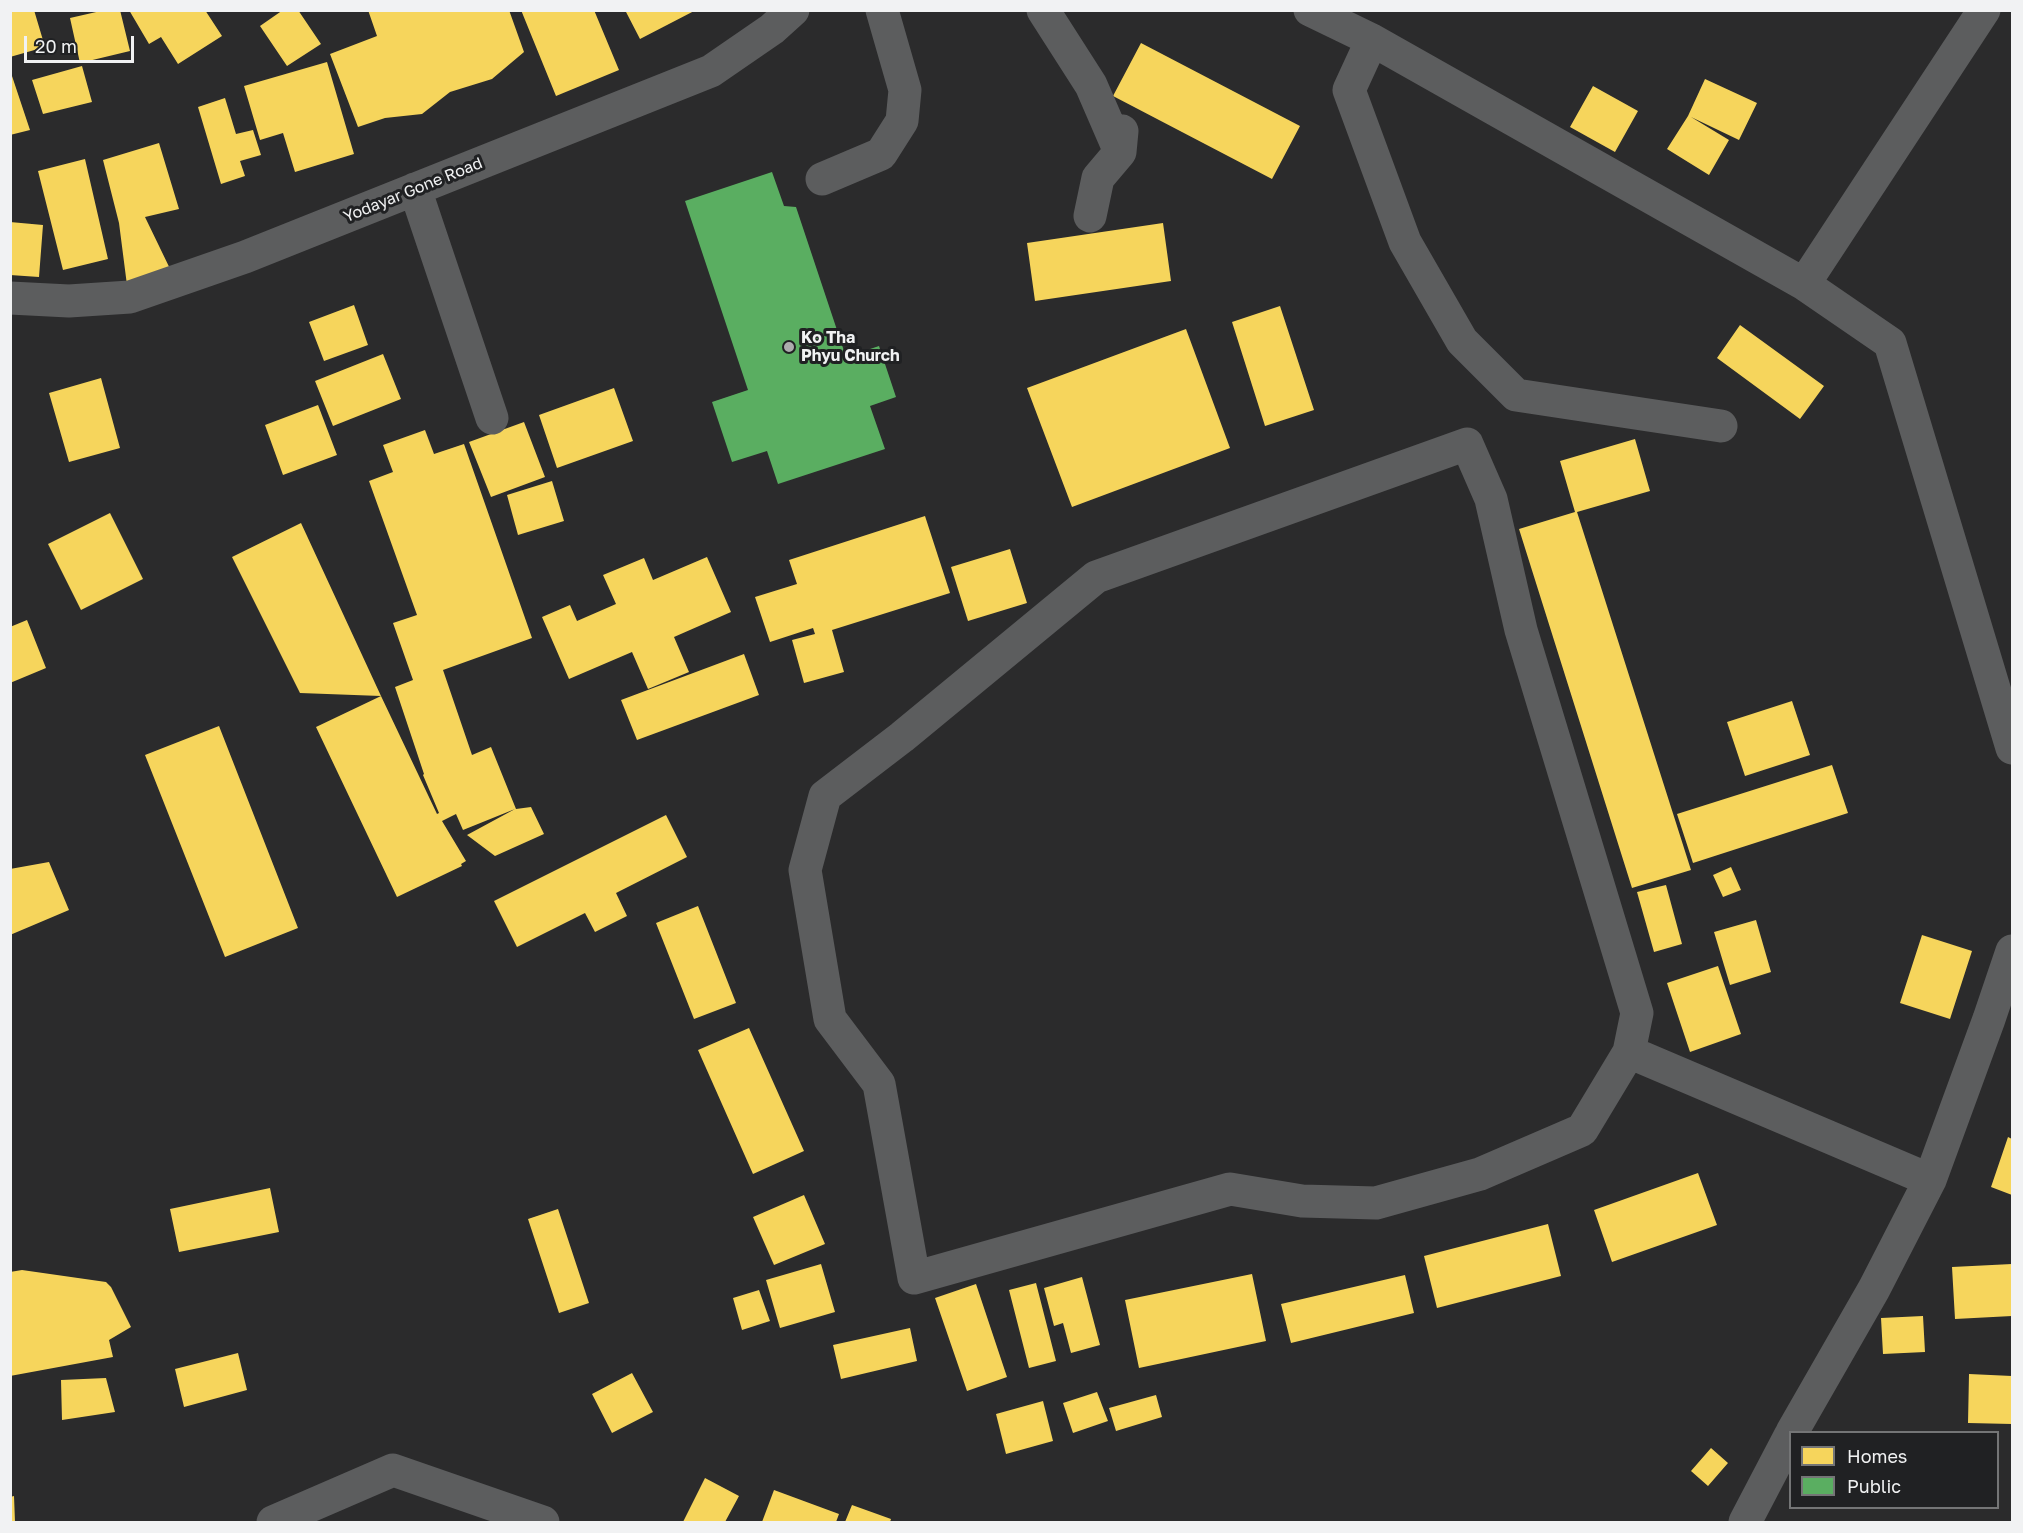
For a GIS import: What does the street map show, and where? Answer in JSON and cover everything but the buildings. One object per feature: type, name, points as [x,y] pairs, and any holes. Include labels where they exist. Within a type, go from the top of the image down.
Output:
[{"type":"street","name":"Yodayar Gone Road","points":[[10,298],[69,301],[130,297],[244,257],[711,71],[772,29],[793,10]]},
{"type":"street","points":[[822,179],[881,154],[902,121],[905,90],[882,10]]},
{"type":"street","points":[[1043,10],[1091,85],[1120,152]]},
{"type":"street","points":[[1310,10],[1372,40],[1804,284],[1890,343],[2013,748]]},
{"type":"street","points":[[1804,284],[1984,10]]},
{"type":"street","points":[[1372,40],[1349,90],[1405,242],[1462,341],[1516,394],[1721,426]]},
{"type":"street","points":[[1090,216],[1098,178],[1120,152],[1124,118]]},
{"type":"street","points":[[415,189],[492,418]]},
{"type":"street","points":[[1467,444],[1491,499],[1521,630],[1637,1013],[1629,1052],[1582,1130],[1480,1174],[1376,1203],[1302,1201],[1230,1189],[914,1278],[879,1084],[830,1019],[806,870],[825,796],[902,737],[1096,577],[1467,444]]},
{"type":"street","points":[[1793,1431],[1874,1289],[1930,1179],[2013,951]]},
{"type":"street","points":[[1629,1052],[1930,1179]]},
{"type":"street","points":[[1745,1522],[1789,1438]]},
{"type":"street","points":[[273,1522],[393,1470],[543,1522]]},
{"type":"place","name":"Ko Tha Phyu Church","points":[[789,347]]}]
